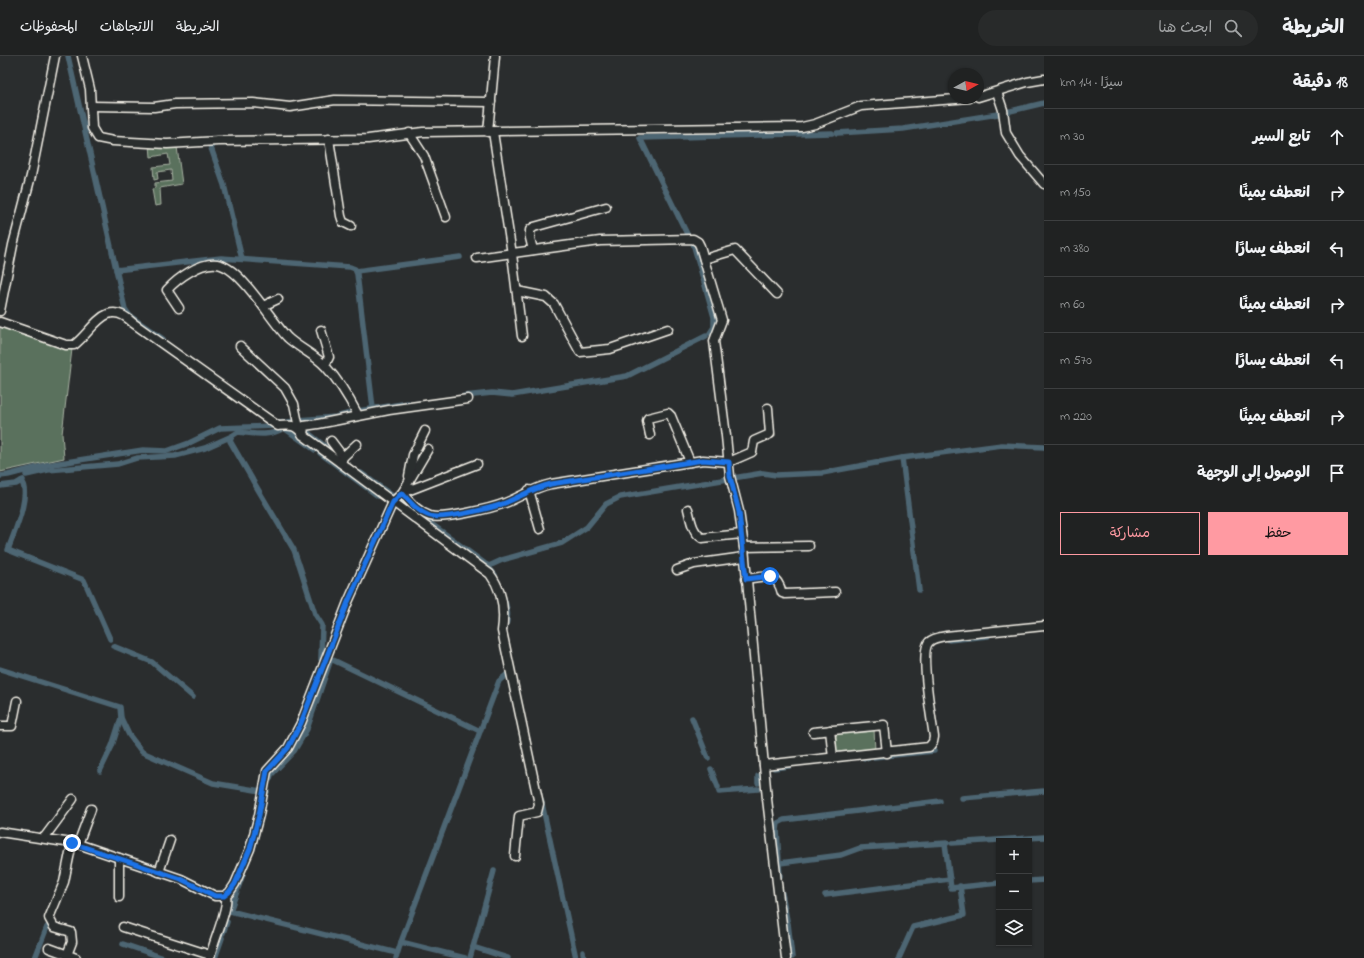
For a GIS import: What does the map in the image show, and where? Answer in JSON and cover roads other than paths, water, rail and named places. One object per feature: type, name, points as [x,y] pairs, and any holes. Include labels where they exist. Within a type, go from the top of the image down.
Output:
[{"type":"street","points":[[0,311],[13,245],[31,176],[55,56]]},
{"type":"street","points":[[82,56],[90,89],[91,123],[93,133],[98,138],[113,141],[167,144],[218,141],[368,139],[410,133],[802,127],[815,124],[860,106],[948,100]]},
{"type":"street","points":[[495,56],[490,132],[512,254],[522,336]]},
{"type":"street","points":[[984,95],[1027,82],[1044,79]]},
{"type":"street","points":[[997,92],[1003,110],[1006,133],[1020,156],[1044,184]]},
{"type":"street","points":[[91,106],[154,107],[175,104],[253,103],[290,107],[335,100],[491,102]]},
{"type":"street","points":[[410,133],[424,156],[446,217]]},
{"type":"street","points":[[329,139],[341,216],[343,222],[351,226]]},
{"type":"street","points":[[533,250],[530,230],[534,227],[606,207]]},
{"type":"street","points":[[478,258],[600,242],[693,239],[698,242],[700,246],[722,320],[714,341],[730,476],[739,512],[744,547],[764,766],[786,958]]},
{"type":"street","points":[[704,259],[735,250],[777,294]]},
{"type":"street","points":[[179,308],[167,290],[177,279],[194,270],[217,264],[229,268],[263,306],[287,337],[324,365],[358,415]]},
{"type":"street","points":[[517,291],[546,297],[554,304],[580,352],[610,349],[668,329]]},
{"type":"street","points":[[263,306],[278,299]]},
{"type":"street","points":[[0,322],[66,345],[74,346],[104,316],[119,312],[125,315],[133,323],[189,365],[278,426],[293,425],[342,460],[393,502],[484,568],[494,579],[503,606],[504,613],[502,631],[539,809],[537,812],[518,816],[515,856]]},
{"type":"street","points":[[320,330],[329,357],[324,365]]},
{"type":"street","points":[[240,346],[285,388],[294,404],[301,431]]},
{"type":"street","points":[[301,431],[304,426],[307,425],[358,415],[468,399]]},
{"type":"street","points":[[402,493],[410,503],[425,514],[442,518],[505,503],[529,490],[551,484],[703,460],[729,462],[752,452],[754,441],[770,434],[768,408]]},
{"type":"street","points":[[650,435],[647,421],[648,418],[668,413],[671,416],[690,462]]},
{"type":"street","points":[[408,483],[413,455],[425,431]]},
{"type":"street","points":[[331,441],[342,460]]},
{"type":"street","points":[[342,460],[357,444]]},
{"type":"street","points":[[123,927],[210,957],[227,906],[226,895],[235,884],[250,849],[259,815],[267,771],[288,748],[301,723],[348,602],[393,502],[402,493],[428,449]]},
{"type":"street","points":[[402,493],[476,464]]},
{"type":"street","points":[[529,490],[540,529]]},
{"type":"street","points":[[688,509],[696,535],[702,538],[742,534]]},
{"type":"street","points":[[744,547],[809,546]]},
{"type":"street","points":[[678,570],[694,564],[744,558]]},
{"type":"street","points":[[746,579],[770,576],[776,578],[780,583],[782,593],[786,594],[835,592]]},
{"type":"street","points":[[764,766],[925,749],[933,742],[925,662],[925,649],[928,642],[936,638],[946,636],[1044,626]]},
{"type":"street","points":[[0,726],[12,726],[17,701]]},
{"type":"street","points":[[813,732],[884,725],[887,753]]},
{"type":"street","points":[[830,730],[833,758]]},
{"type":"street","points":[[44,838],[73,799]]},
{"type":"street","points":[[67,955],[72,942],[71,932],[54,927],[49,918],[64,882],[75,843],[91,809]]},
{"type":"street","points":[[0,832],[75,843],[181,879],[215,896],[226,895]]},
{"type":"street","points":[[159,872],[170,840]]},
{"type":"street","points":[[118,896],[119,858]]},
{"type":"street","points":[[48,948],[76,958]]},
{"type":"waterway","points":[[68,56],[125,309],[130,316],[163,339]]},
{"type":"waterway","points":[[837,133],[903,129],[998,114],[1044,103]]},
{"type":"waterway","points":[[688,236],[640,138],[832,133]]},
{"type":"waterway","points":[[210,145],[224,185],[242,259]]},
{"type":"waterway","points":[[693,243],[714,317],[714,327],[710,333]]},
{"type":"waterway","points":[[356,271],[460,257]]},
{"type":"waterway","points":[[116,270],[221,258],[350,267],[355,269],[357,274],[373,408]]},
{"type":"waterway","points":[[464,396],[492,393],[512,395],[627,376],[706,336]]},
{"type":"waterway","points":[[358,411],[408,403]]},
{"type":"waterway","points":[[298,420],[336,417],[354,412]]},
{"type":"waterway","points":[[278,423],[296,421]]},
{"type":"waterway","points":[[0,476],[47,465],[143,450],[167,451],[189,443],[220,428],[274,426]]},
{"type":"waterway","points":[[308,427],[307,432],[336,455]]},
{"type":"waterway","points":[[26,475],[48,470],[118,464],[137,458],[175,456],[205,448],[238,432],[268,434],[284,428],[315,450]]},
{"type":"waterway","points":[[232,436],[230,441],[252,479]]},
{"type":"waterway","points":[[733,478],[763,473],[776,475],[822,473],[902,458],[1002,445],[1044,447]]},
{"type":"waterway","points":[[320,453],[378,496]]},
{"type":"waterway","points":[[902,458],[919,590]]},
{"type":"waterway","points":[[361,473],[394,497]]},
{"type":"waterway","points":[[489,566],[502,560],[562,543],[587,527],[606,504],[620,497],[728,479]]},
{"type":"waterway","points":[[0,486],[16,484],[23,480]]},
{"type":"waterway","points":[[21,481],[24,487],[23,505],[8,550],[84,580],[110,639]]},
{"type":"waterway","points":[[253,481],[294,550],[298,562]]},
{"type":"waterway","points":[[398,500],[455,541]]},
{"type":"waterway","points":[[457,543],[484,563]]},
{"type":"waterway","points":[[299,564],[315,614],[322,625],[321,659]]},
{"type":"waterway","points":[[487,565],[495,575]]},
{"type":"waterway","points":[[504,598],[508,613],[505,628]]},
{"type":"waterway","points":[[949,640],[988,636]]},
{"type":"waterway","points":[[113,646],[152,662],[193,697]]},
{"type":"waterway","points":[[308,726],[331,659],[480,731]]},
{"type":"waterway","points":[[0,669],[120,707],[121,718],[129,735],[142,752],[213,783],[267,792]]},
{"type":"waterway","points":[[465,958],[401,942],[499,681],[512,670]]},
{"type":"waterway","points":[[100,771],[112,746],[121,718]]},
{"type":"waterway","points":[[692,718],[708,758]]},
{"type":"waterway","points":[[294,751],[307,729]]},
{"type":"waterway","points":[[864,758],[934,751]]},
{"type":"waterway","points":[[270,779],[271,775],[292,753]]},
{"type":"waterway","points":[[774,768],[789,766]]},
{"type":"waterway","points":[[711,769],[718,787]]},
{"type":"waterway","points":[[758,776],[758,783]]},
{"type":"waterway","points":[[719,792],[758,789]]},
{"type":"waterway","points":[[962,798],[1044,791]]},
{"type":"waterway","points":[[541,799],[576,958]]},
{"type":"waterway","points":[[780,876],[777,830],[778,823],[784,820],[940,801]]},
{"type":"waterway","points":[[952,843],[1044,837]]},
{"type":"waterway","points":[[780,863],[841,855],[860,848],[947,843]]},
{"type":"waterway","points":[[945,844],[951,888],[996,883]]},
{"type":"waterway","points":[[470,958],[494,871]]},
{"type":"waterway","points":[[243,874],[230,911],[397,953]]},
{"type":"waterway","points":[[825,895],[950,879]]},
{"type":"waterway","points":[[1032,881],[1044,880]]},
{"type":"waterway","points":[[899,958],[913,927],[964,915],[960,886]]},
{"type":"waterway","points":[[782,893],[787,920]]},
{"type":"waterway","points":[[223,933],[227,922]]},
{"type":"waterway","points":[[788,923],[792,957]]},
{"type":"waterway","points":[[35,958],[47,927]]},
{"type":"waterway","points":[[215,958],[222,938]]},
{"type":"waterway","points":[[396,958],[401,942]]},
{"type":"waterway","points":[[123,944],[164,958]]},
{"type":"waterway","points":[[473,947],[508,958]]},
{"type":"waterway","points":[[583,952],[584,958]]}]
